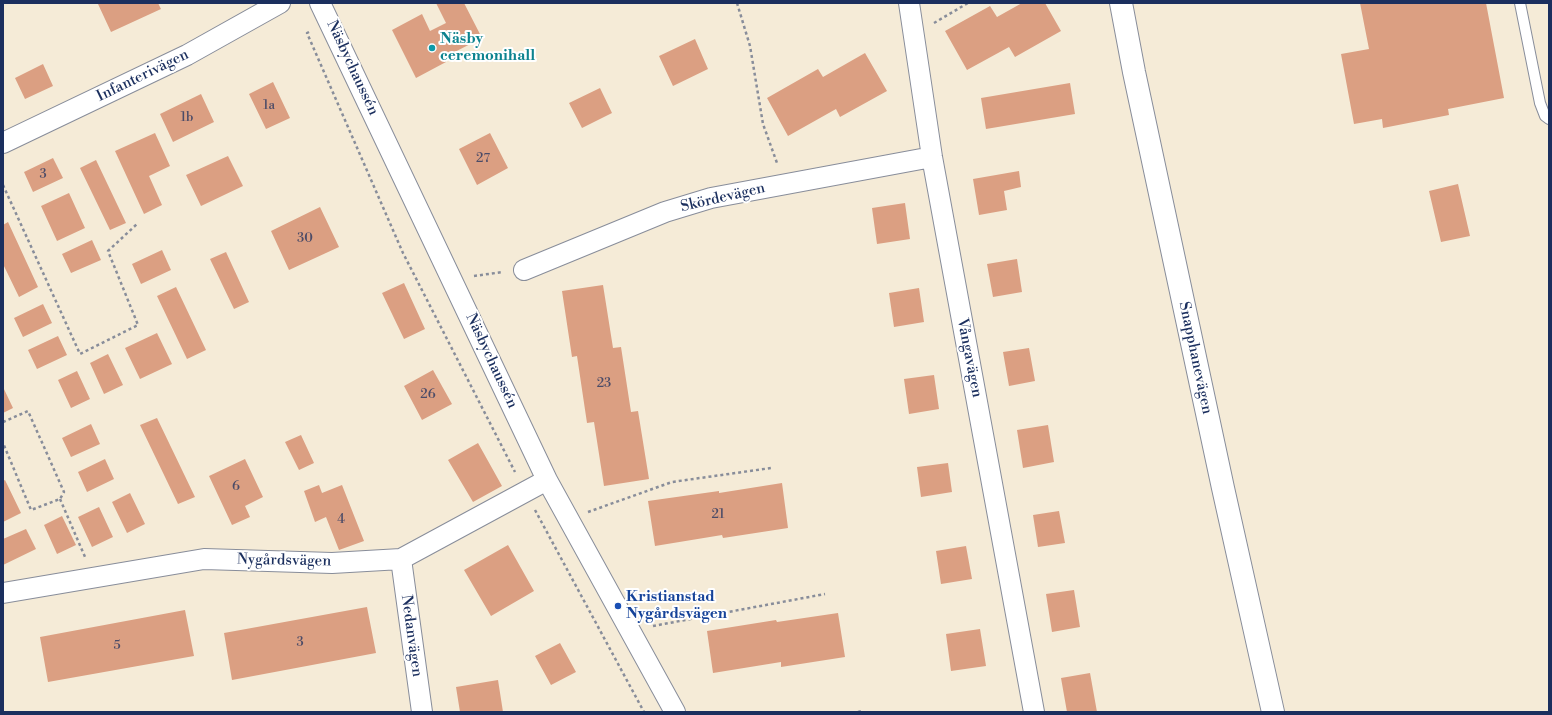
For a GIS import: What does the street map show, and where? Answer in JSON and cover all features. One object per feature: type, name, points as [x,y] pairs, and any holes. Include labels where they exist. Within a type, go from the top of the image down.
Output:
[{"type":"main road","name":"Snapphanevägen","points":[[1121,3],[1223,488],[1273,712]]},
{"type":"street","name":"Infanterivägen","points":[[3,143],[187,55],[280,3]]},
{"type":"street","name":"Näsbychaussén","points":[[320,3],[547,480],[675,712]]},
{"type":"street","name":"Vångavägen","points":[[909,3],[932,157],[1034,712]]},
{"type":"street","name":"Skördevägen","points":[[524,270],[665,212],[711,198],[932,157]]},
{"type":"street","name":"Nygårdsvägen","points":[[3,593],[204,559],[332,563],[401,559],[547,480]]},
{"type":"street","name":"Nedanvägen","points":[[401,559],[422,712]]},
{"type":"lane","points":[[1520,3],[1540,103],[1545,116],[1549,119]]},
{"type":"path","points":[[737,3],[750,46],[763,124],[785,184]]},
{"type":"path","points":[[914,36],[968,3]]},
{"type":"path","points":[[3,185],[80,354],[138,325],[108,251],[137,224]]},
{"type":"path","points":[[468,276],[524,270]]},
{"type":"path","points":[[3,422],[28,412],[64,492],[60,499],[31,510],[3,443]]},
{"type":"path","points":[[569,519],[672,482],[771,468]]},
{"type":"path","points":[[60,499],[94,578]]},
{"type":"path","points":[[631,630],[825,594]]},
{"type":"path","points":[[858,712],[862,711]]},
{"type":"building","points":[[158,3],[161,9],[111,32],[98,4]]},
{"type":"building","name":"Näsby ceremonihall","points":[[436,3],[464,3],[482,38],[443,58],[446,62],[416,78],[392,30],[422,14],[430,31],[446,23]]},
{"type":"building","points":[[1022,3],[1045,3],[1061,31],[1015,57],[1009,47],[967,70],[945,31],[990,6],[997,17]]},
{"type":"building","points":[[1360,3],[1486,3],[1504,98],[1448,109],[1449,115],[1383,128],[1382,119],[1354,124],[1341,54],[1369,49]]},
{"type":"building","points":[[695,39],[708,69],[673,86],[659,56]]},
{"type":"building","points":[[865,53],[887,91],[840,117],[836,109],[788,136],[767,98],[818,69],[823,77]]},
{"type":"building","points":[[43,64],[53,86],[25,99],[15,78]]},
{"type":"building","points":[[273,82],[290,118],[266,129],[249,94]]},
{"type":"building","points":[[1070,83],[1075,114],[986,129],[981,98]]},
{"type":"building","points":[[600,88],[612,113],[582,128],[569,103]]},
{"type":"building","points":[[201,94],[214,122],[173,142],[160,114]]},
{"type":"building","points":[[155,133],[170,166],[149,176],[162,205],[144,214],[115,151]]},
{"type":"building","points":[[490,133],[508,168],[477,185],[459,149]]},
{"type":"building","points":[[228,156],[243,186],[201,206],[186,175]]},
{"type":"building","points":[[53,158],[63,178],[33,192],[24,172]]},
{"type":"building","points":[[96,160],[126,223],[110,230],[80,168]]},
{"type":"building","points":[[1019,171],[1021,187],[1004,191],[1007,210],[979,215],[973,179]]},
{"type":"building","points":[[1458,184],[1470,236],[1441,242],[1429,191]]},
{"type":"building","points":[[69,193],[85,228],[57,241],[41,206]]},
{"type":"building","points":[[905,203],[910,239],[877,244],[872,208]]},
{"type":"building","points":[[320,207],[339,247],[289,270],[271,231]]},
{"type":"building","points":[[8,222],[38,287],[19,297],[3,264],[3,225]]},
{"type":"building","points":[[92,240],[101,260],[71,273],[62,254]]},
{"type":"building","points":[[162,250],[171,270],[141,284],[132,264]]},
{"type":"building","points":[[226,252],[249,302],[234,309],[210,259]]},
{"type":"building","points":[[1017,259],[1022,292],[993,297],[987,264]]},
{"type":"building","points":[[404,283],[425,329],[404,339],[382,293]]},
{"type":"building","points":[[603,285],[613,348],[621,347],[631,412],[638,411],[649,479],[604,486],[594,422],[587,423],[577,356],[572,357],[562,291]]},
{"type":"building","points":[[176,287],[206,350],[187,359],[157,296]]},
{"type":"building","points":[[919,288],[924,322],[894,327],[889,293]]},
{"type":"building","points":[[43,304],[52,323],[23,337],[14,318]]},
{"type":"building","points":[[157,333],[172,364],[140,379],[125,348]]},
{"type":"building","points":[[58,336],[67,355],[37,369],[28,350]]},
{"type":"building","points":[[1029,348],[1035,381],[1009,386],[1003,352]]},
{"type":"building","points":[[108,354],[123,385],[104,394],[90,363]]},
{"type":"building","points":[[433,370],[452,404],[422,420],[404,386]]},
{"type":"building","points":[[77,371],[90,399],[71,408],[58,380]]},
{"type":"building","points":[[934,375],[939,409],[909,414],[904,379]]},
{"type":"building","points":[[3,387],[13,408],[3,413]]},
{"type":"building","points":[[157,418],[195,497],[178,504],[140,425]]},
{"type":"building","points":[[91,424],[100,444],[71,457],[62,438]]},
{"type":"building","points":[[1048,425],[1054,462],[1023,468],[1017,430]]},
{"type":"building","points":[[301,435],[314,463],[299,470],[285,442]]},
{"type":"building","points":[[478,443],[502,486],[473,502],[448,460]]},
{"type":"building","points":[[105,459],[114,479],[87,492],[78,472]]},
{"type":"building","points":[[245,459],[263,497],[245,506],[250,517],[232,525],[209,476]]},
{"type":"building","points":[[948,463],[952,492],[921,497],[917,467]]},
{"type":"building","points":[[5,480],[21,513],[3,522],[3,481]]},
{"type":"building","points":[[782,483],[788,528],[723,538],[722,535],[655,546],[648,501],[719,491],[719,493]]},
{"type":"building","points":[[319,485],[322,493],[342,485],[364,541],[339,550],[326,517],[315,522],[304,491]]},
{"type":"building","points":[[130,493],[145,524],[127,533],[112,502]]},
{"type":"building","points":[[99,507],[113,537],[92,547],[78,517]]},
{"type":"building","points":[[1059,511],[1065,543],[1038,547],[1033,515]]},
{"type":"building","points":[[62,516],[76,545],[57,554],[44,525]]},
{"type":"building","points":[[26,529],[36,549],[3,565],[3,539]]},
{"type":"building","points":[[508,545],[534,591],[491,616],[464,570]]},
{"type":"building","points":[[966,546],[972,579],[941,584],[936,551]]},
{"type":"building","points":[[1074,590],[1080,627],[1052,632],[1046,594]]},
{"type":"building","points":[[367,607],[376,653],[232,680],[224,633]]},
{"type":"building","points":[[185,610],[194,656],[48,682],[40,637]]},
{"type":"building","points":[[838,613],[845,657],[781,667],[781,662],[713,673],[707,631],[776,620],[777,622]]},
{"type":"building","points":[[980,629],[986,666],[951,671],[946,634]]},
{"type":"building","points":[[560,643],[576,672],[551,685],[535,656]]},
{"type":"building","points":[[1090,673],[1097,712],[1067,712],[1061,678]]},
{"type":"building","points":[[498,680],[503,712],[460,712],[456,687]]},
{"type":"place","name":"Näsby ceremonihall","points":[[432,48]]},
{"type":"place","name":"Kristianstad Nygårdsvägen","points":[[618,606]]}]
